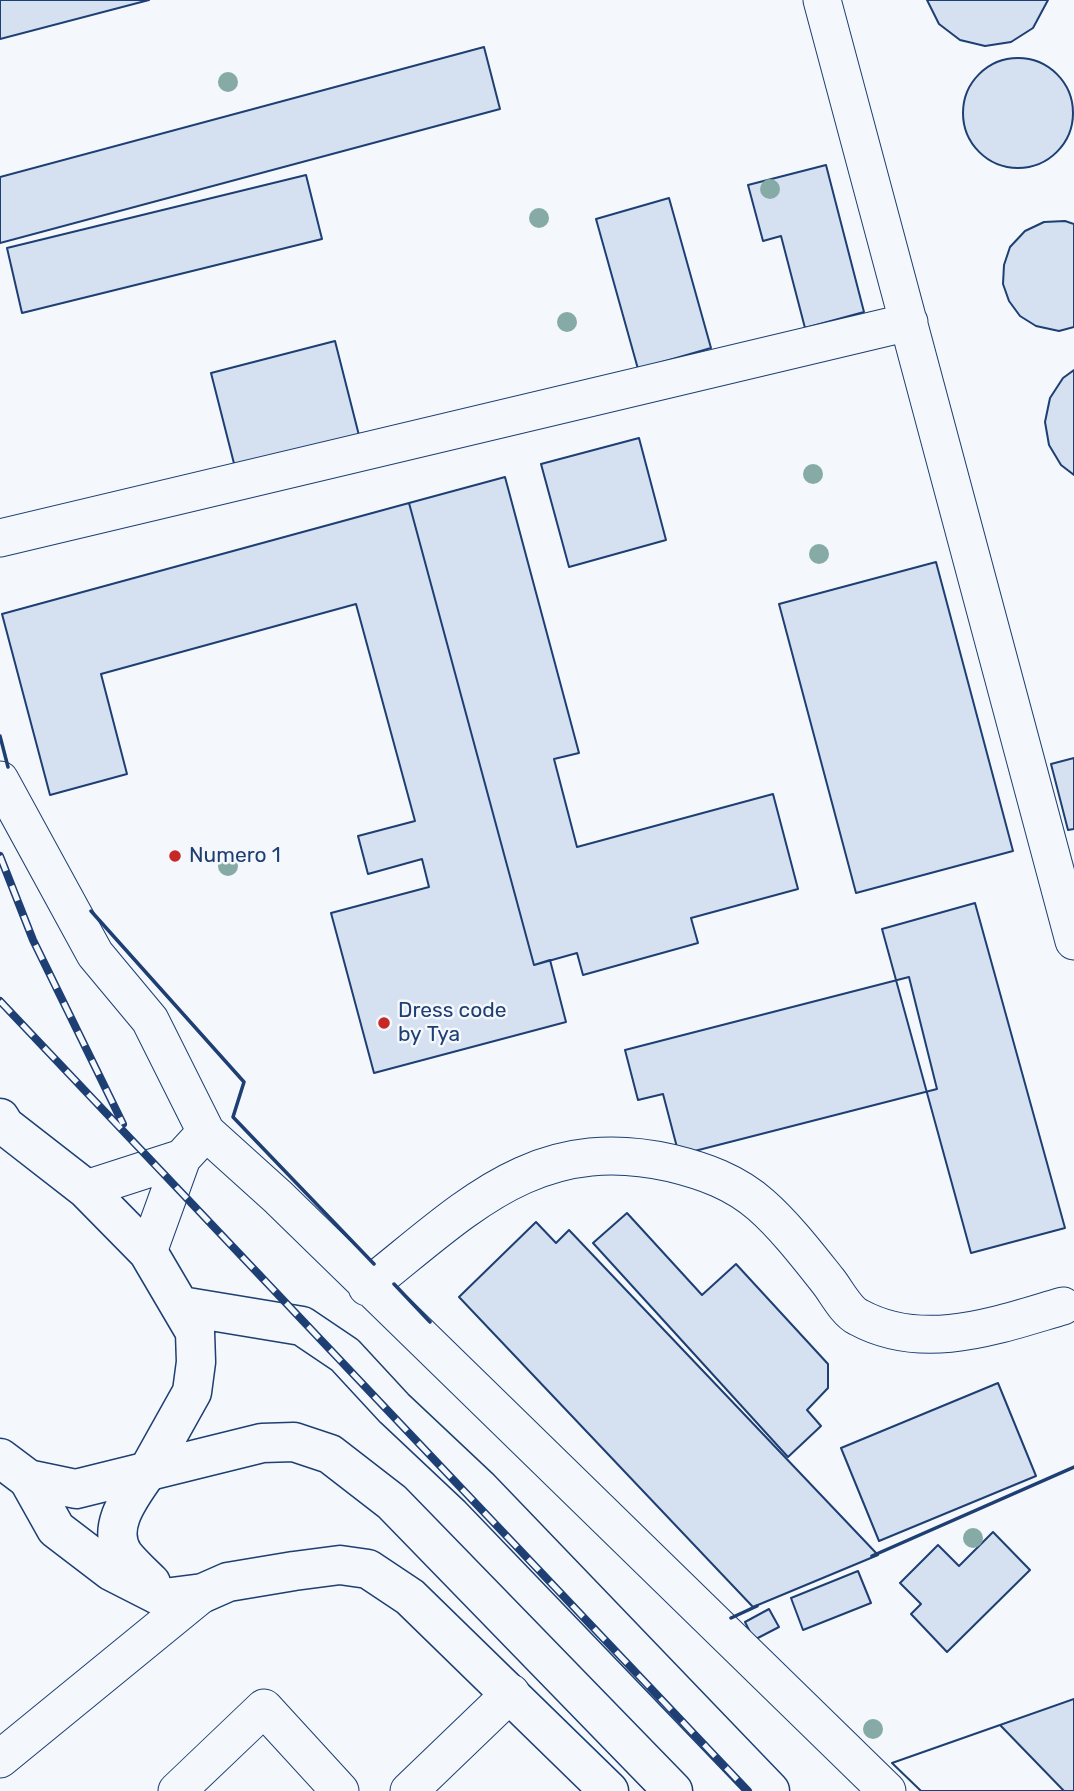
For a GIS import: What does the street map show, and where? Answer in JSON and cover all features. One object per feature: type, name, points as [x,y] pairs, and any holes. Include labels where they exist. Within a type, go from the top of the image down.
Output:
[{"type":"main road","points":[[2,1123],[86,1189],[148,1252],[195,1332],[196,1363],[192,1392],[149,1469],[120,1514],[119,1544],[123,1553],[164,1598]]},
{"type":"main road","points":[[181,1306],[302,1326],[345,1355],[394,1408],[479,1488],[770,1791]]},
{"type":"main road","points":[[14,1468],[76,1489],[262,1443],[294,1442],[330,1454],[359,1474],[401,1510],[673,1791]]},
{"type":"main road","points":[[14,1468],[56,1529],[111,1571],[164,1598],[203,1593],[228,1582],[294,1571],[340,1565],[368,1569],[410,1597],[609,1791]]},
{"type":"street","points":[[822,0],[1074,941]]},
{"type":"street","points":[[0,538],[909,322]]},
{"type":"street","points":[[0,780],[95,954],[150,1020],[194,1145],[278,1196],[368,1287],[887,1791]]},
{"type":"street","points":[[86,1189],[194,1145]]},
{"type":"street","points":[[148,1252],[194,1145]]},
{"type":"street","points":[[368,1287],[505,1181],[576,1157],[637,1156],[690,1168],[732,1183],[762,1206],[855,1316],[901,1332],[952,1335],[1063,1306]]},
{"type":"street","points":[[0,1759],[203,1593]]},
{"type":"street","points":[[409,1791],[511,1693]]},
{"type":"street","points":[[177,1791],[264,1708],[340,1791]]},
{"type":"building","points":[[0,0],[149,0],[0,39]]},
{"type":"building","points":[[927,0],[1048,0],[1033,28],[1011,42],[985,46],[960,40],[939,24]]},
{"type":"building","points":[[484,47],[500,109],[0,243],[0,177]]},
{"type":"building","points":[[1018,58],[1039,63],[1057,74],[1068,92],[1073,113],[1068,134],[1057,152],[1039,163],[1018,168],[997,163],[979,152],[968,134],[963,113],[968,92],[979,74],[997,63]]},
{"type":"building","points":[[826,165],[864,312],[805,328],[781,236],[763,241],[748,185]]},
{"type":"building","points":[[306,175],[322,239],[22,313],[7,248]]},
{"type":"building","points":[[669,198],[711,348],[638,369],[596,219]]},
{"type":"building","points":[[1065,221],[1074,224],[1074,327],[1059,331],[1036,326],[1020,316],[1009,301],[1003,284],[1004,265],[1010,247],[1025,231],[1044,222]]},
{"type":"building","points":[[335,341],[365,459],[241,491],[211,373]]},
{"type":"building","points":[[1074,370],[1074,475],[1061,465],[1049,445],[1045,422],[1050,398],[1063,378]]},
{"type":"building","points":[[639,438],[666,540],[569,567],[541,464]]},
{"type":"building","points":[[505,477],[579,753],[554,759],[577,847],[773,794],[798,889],[691,918],[698,943],[583,975],[577,953],[534,965],[409,503]]},
{"type":"building","points":[[409,503],[534,965],[550,960],[566,1022],[374,1073],[331,913],[429,887],[422,859],[368,874],[358,836],[415,821],[356,604],[101,674],[127,774],[50,795],[2,614]]},
{"type":"building","points":[[936,562],[1013,851],[856,893],[779,604]]},
{"type":"building","points":[[1074,758],[1074,829],[1068,830],[1051,764]]},
{"type":"building","points":[[975,903],[1065,1228],[971,1253],[882,929]]},
{"type":"building","points":[[909,977],[937,1089],[679,1155],[663,1094],[638,1100],[625,1050]]},
{"type":"building","points":[[627,1213],[702,1295],[736,1264],[828,1364],[828,1388],[807,1410],[821,1426],[788,1457],[593,1243]]},
{"type":"building","points":[[536,1222],[556,1243],[569,1230],[878,1555],[753,1607],[459,1297]]},
{"type":"building","points":[[998,1383],[1036,1476],[879,1541],[841,1448]]},
{"type":"building","points":[[993,1532],[1030,1570],[947,1652],[911,1614],[921,1604],[900,1583],[938,1545],[959,1566]]},
{"type":"building","points":[[858,1571],[871,1603],[803,1630],[791,1598]]},
{"type":"building","points":[[769,1609],[779,1627],[754,1640],[745,1622]]},
{"type":"building","points":[[1074,1699],[1074,1791],[921,1791],[892,1763]]},
{"type":"building","points":[[1000,1725],[1064,1791],[921,1791],[892,1763]]},
{"type":"railway","points":[[0,856],[33,940],[123,1124]]},
{"type":"railway","points":[[0,1001],[748,1791]]},
{"type":"wall","points":[[0,736],[8,767]]},
{"type":"wall","points":[[91,911],[244,1082],[233,1117],[374,1264]]},
{"type":"wall","points":[[394,1284],[430,1322]]},
{"type":"wall","points":[[872,1556],[1074,1467]]},
{"type":"wall","points":[[731,1618],[757,1606]]},
{"type":"place","name":"Numero 1","points":[[175,856]]},
{"type":"place","name":"Dress code by Tya","points":[[384,1023]]}]
